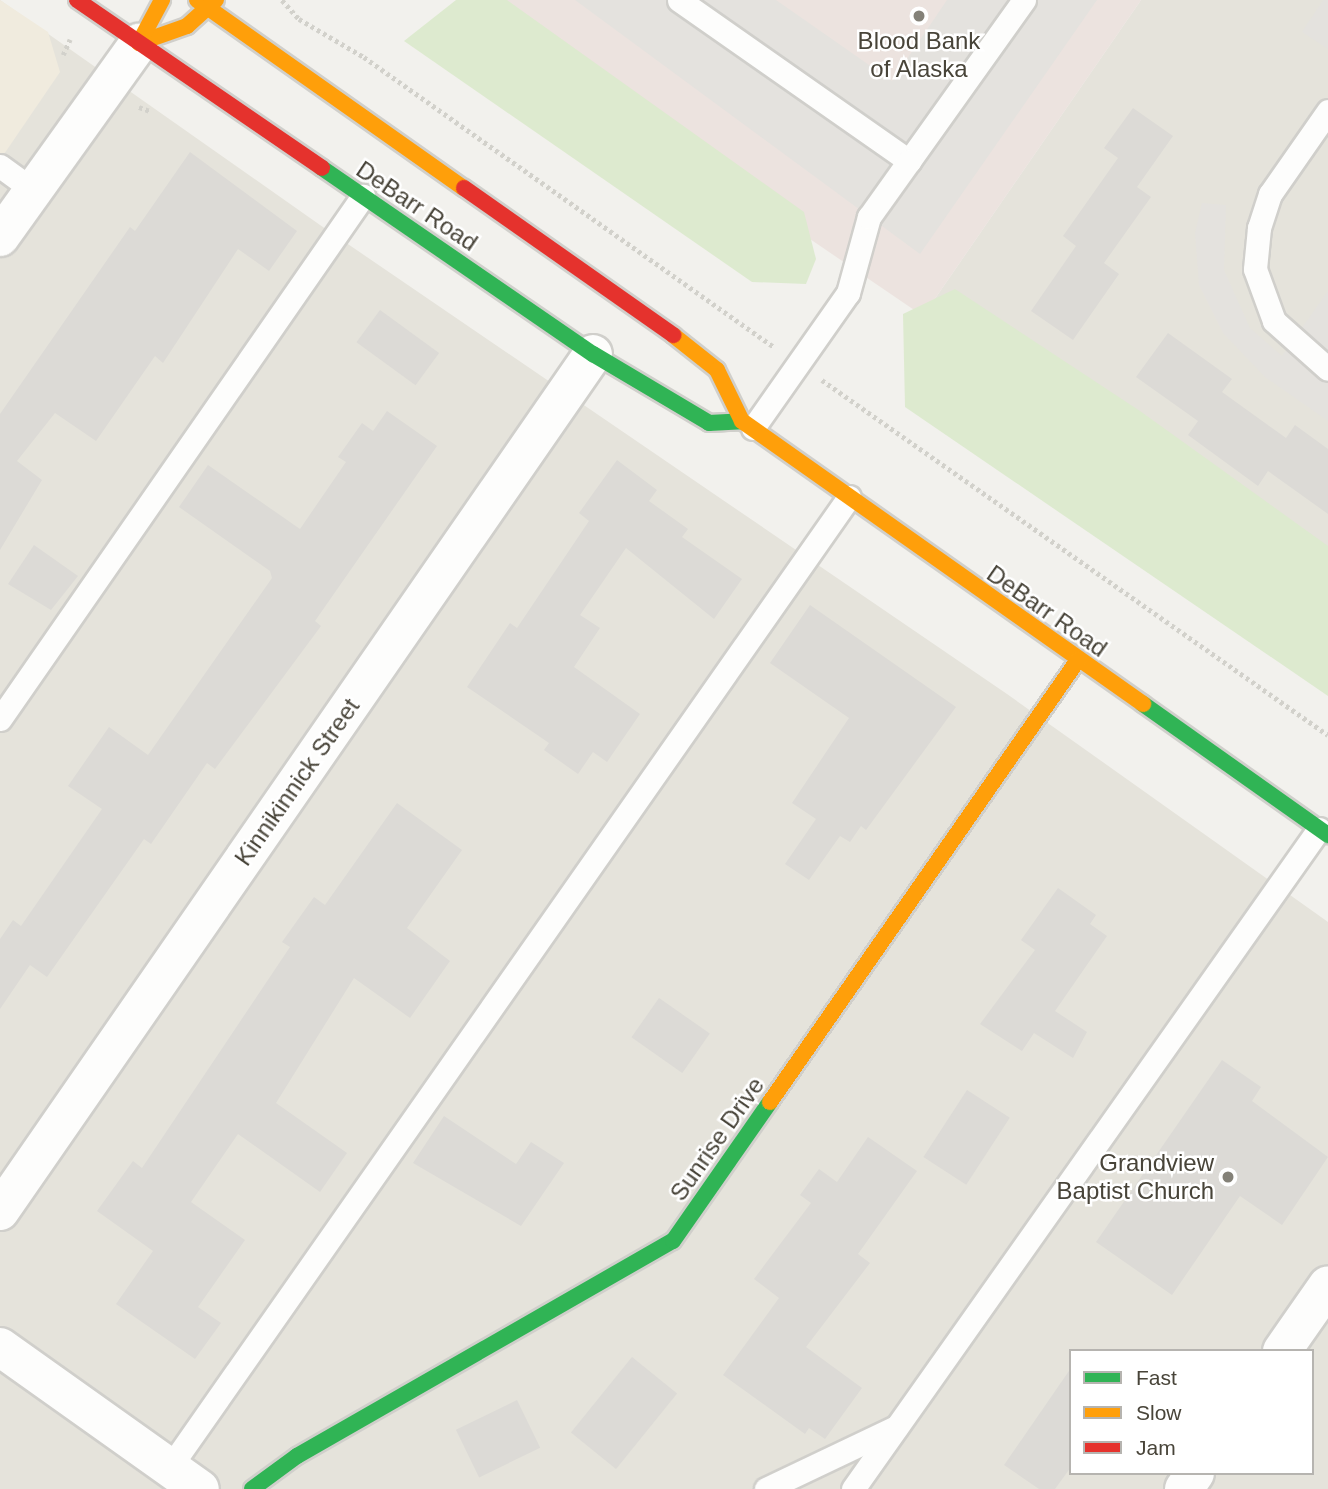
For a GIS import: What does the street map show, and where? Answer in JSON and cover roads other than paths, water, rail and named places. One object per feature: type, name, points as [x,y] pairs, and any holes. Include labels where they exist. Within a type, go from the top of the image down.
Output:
[{"type":"main road","name":"DeBarr Road","points":[[77,0],[593,354],[709,423],[748,425]]},
{"type":"main road","points":[[139,43],[162,0]]},
{"type":"main road","name":"DeBarr Road","points":[[207,3],[672,334],[717,370],[748,425],[1324,832]]},
{"type":"main road","points":[[139,43],[187,26],[207,3]]},
{"type":"main road","name":"Sunrise Drive","points":[[252,1489],[297,1457],[673,1241],[1078,660]]},
{"type":"street","points":[[0,237],[139,43]]},
{"type":"street","name":"Kinnikinnick Street","points":[[0,1211],[593,354]]},
{"type":"street","points":[[1283,1349],[1328,1286]]},
{"type":"street","points":[[0,1347],[200,1489]]},
{"type":"lane","points":[[679,0],[909,161]]},
{"type":"lane","points":[[748,425],[848,293],[869,217],[1024,0]]},
{"type":"lane","points":[[1328,111],[1270,194],[1259,228],[1255,270],[1274,321],[1328,369]]},
{"type":"lane","points":[[0,166],[33,190]]},
{"type":"lane","points":[[0,719],[363,196]]},
{"type":"lane","points":[[170,1467],[849,497]]},
{"type":"lane","points":[[853,1489],[1324,832]]},
{"type":"lane","points":[[766,1489],[897,1426]]},
{"type":"place","name":"Blood Bank of Alaska","points":[[919,16]]},
{"type":"place","name":"Grandview Baptist Church","points":[[1228,1177]]}]
